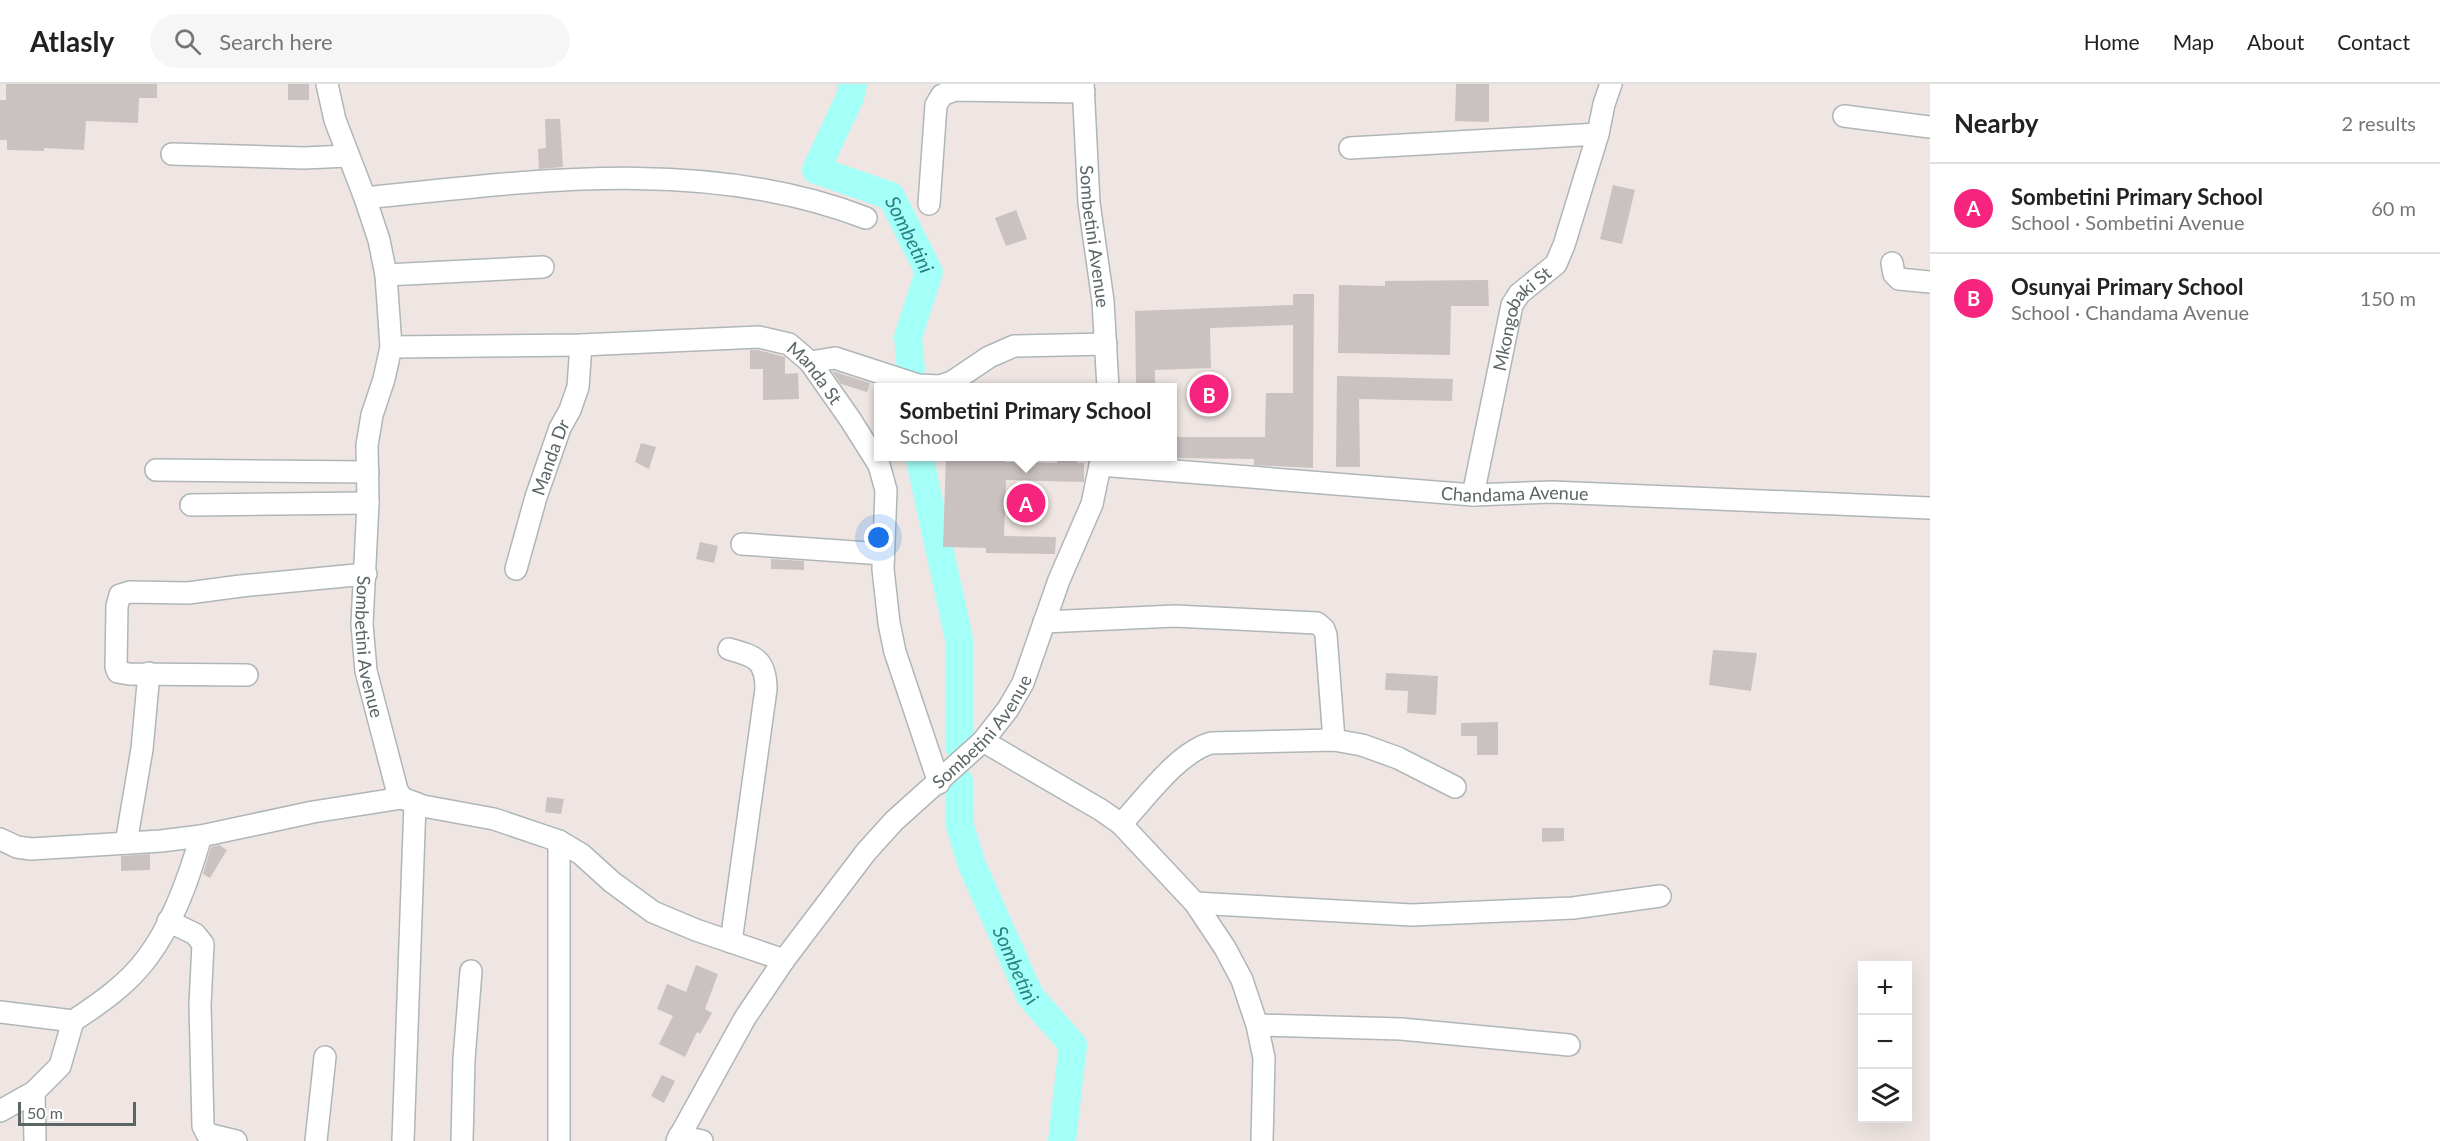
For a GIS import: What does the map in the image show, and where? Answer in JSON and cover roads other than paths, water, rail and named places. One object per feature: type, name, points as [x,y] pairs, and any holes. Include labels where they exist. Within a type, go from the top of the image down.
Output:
[{"type":"street","name":"Sombetini Avenue","points":[[327,84],[334,120],[365,198],[379,240],[386,275],[391,347],[369,429],[363,649],[393,782],[409,801]]},
{"type":"street","name":"Mkongobaki St","points":[[1473,495],[1512,305],[1519,294],[1556,264],[1598,134],[1611,84]]},
{"type":"street","name":"Sombetini Avenue","points":[[1083,88],[1089,202],[1106,344],[1108,383]]},
{"type":"street","points":[[929,204],[936,105],[942,95],[955,90],[1083,88]]},
{"type":"street","points":[[1844,116],[1930,127]]},
{"type":"street","points":[[1350,148],[1598,134]]},
{"type":"street","points":[[172,154],[304,158],[348,156]]},
{"type":"street","points":[[365,198],[487,185],[651,177],[708,182],[814,200],[866,218]]},
{"type":"street","points":[[1892,264],[1894,274],[1899,279],[1930,282]]},
{"type":"street","points":[[386,275],[543,267]]},
{"type":"street","name":"Manda St","points":[[391,347],[581,345],[759,337],[789,344],[810,362],[857,428],[874,457]]},
{"type":"street","points":[[949,383],[989,357],[1014,346],[1106,344]]},
{"type":"street","name":"Manda Dr","points":[[516,569],[536,497],[560,428],[570,410],[578,387],[581,345]]},
{"type":"street","points":[[810,362],[835,358],[912,383]]},
{"type":"street","name":"Manda St","points":[[877,461],[886,490],[883,554],[889,623],[895,652],[939,783]]},
{"type":"street","name":"Sombetini Avenue","points":[[678,1138],[745,1018],[784,960],[866,852],[894,821],[939,783],[983,741],[1008,709],[1023,683],[1059,580],[1092,504],[1101,461]]},
{"type":"street","name":"Chandama Avenue","points":[[1101,461],[1473,495],[1552,492],[1930,508]]},
{"type":"street","points":[[156,470],[368,472]]},
{"type":"street","points":[[192,505],[368,503]]},
{"type":"street","points":[[742,544],[883,554]]},
{"type":"street","points":[[247,675],[125,674],[118,672],[116,668],[117,606],[120,595],[125,592],[188,593],[366,574]]},
{"type":"street","points":[[1044,622],[1175,616],[1317,623],[1324,629],[1326,635],[1334,740]]},
{"type":"street","points":[[729,649],[752,656],[760,663],[766,674],[766,689],[731,942]]},
{"type":"street","points":[[126,843],[142,749],[149,673]]},
{"type":"street","points":[[1121,824],[1196,747],[1226,742],[1334,740],[1362,745],[1398,758],[1455,787]]},
{"type":"street","points":[[983,741],[1121,824],[1195,903],[1225,948],[1242,980],[1257,1025],[1264,1058],[1262,1141]]},
{"type":"street","points":[[403,1141],[409,801]]},
{"type":"street","points":[[0,839],[17,848],[31,849],[126,843],[201,836],[313,812],[409,801],[494,819],[559,841],[581,854],[618,888],[653,912],[784,960]]},
{"type":"street","points":[[0,1111],[34,1092],[60,1066],[73,1021],[116,990],[146,960],[168,921],[190,873],[201,836]]},
{"type":"street","points":[[559,841],[559,1141]]},
{"type":"street","points":[[1195,903],[1412,915],[1573,908],[1660,896]]},
{"type":"street","points":[[168,921],[195,934],[203,944],[200,1005],[202,1126],[207,1134],[236,1141]]},
{"type":"street","points":[[462,1141],[464,1059],[471,971]]},
{"type":"street","points":[[0,1012],[73,1021]]},
{"type":"street","points":[[1257,1025],[1401,1029],[1569,1045]]},
{"type":"street","points":[[316,1141],[324,1057]]},
{"type":"street","points":[[34,1092],[35,1141]]},
{"type":"street","points":[[678,1138],[702,1141]]},
{"type":"waterway","name":"Sombetini","points":[[853,84],[850,97],[816,170],[891,196],[929,272],[908,337],[911,369]]},
{"type":"waterway","name":"Sombetini","points":[[920,461],[959,639],[959,746]]},
{"type":"waterway","name":"Sombetini","points":[[959,781],[960,826],[972,865],[1030,996],[1073,1045],[1062,1141]]},
{"type":"place","name":"Osunyai Primary School","points":[[1209,394]]},
{"type":"place","name":"Sombetini Primary School","points":[[1026,503]]}]
